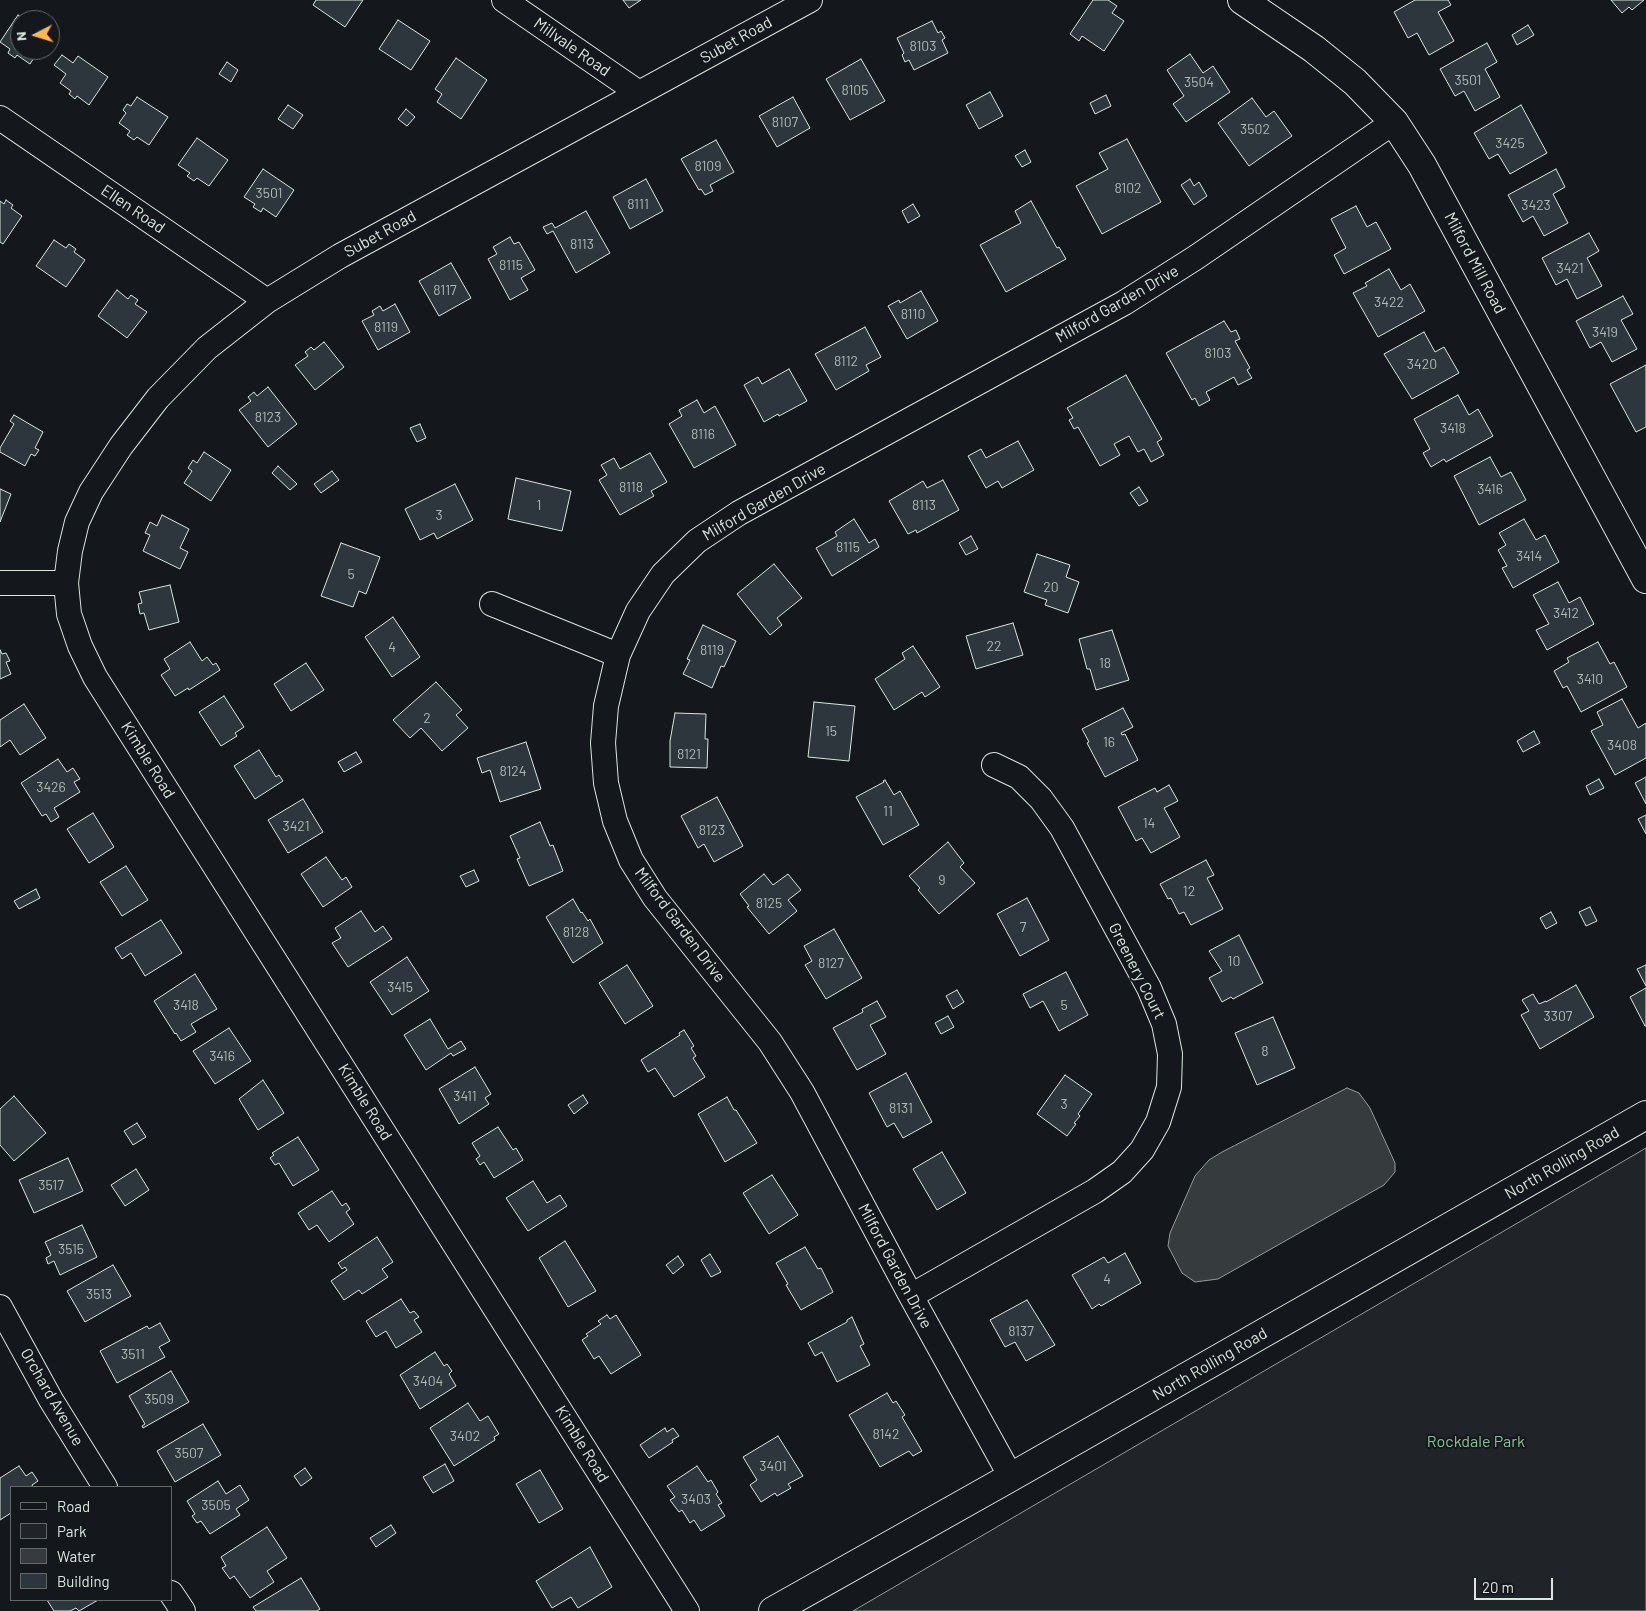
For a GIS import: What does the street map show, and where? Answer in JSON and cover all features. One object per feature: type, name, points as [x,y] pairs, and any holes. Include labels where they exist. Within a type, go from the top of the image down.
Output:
[{"type":"main road","name":"Milford Mill Road","points":[[1242,0],[1314,50],[1355,82],[1394,122],[1422,165],[1646,578]]},
{"type":"main road","name":"North Rolling Road","points":[[773,1611],[1646,1115]]},
{"type":"street","name":"Millvale Road","points":[[504,0],[639,93]]},
{"type":"street","name":"Subet Road","points":[[66,583],[70,551],[77,522],[92,492],[120,446],[158,398],[207,348],[267,301],[340,256],[810,0]]},
{"type":"street","name":"Ellen Road","points":[[0,118],[267,301]]},
{"type":"street","name":"Milford Garden Drive","points":[[1011,1477],[797,1084],[770,1042],[655,898],[631,860],[615,821],[606,783],[603,743],[606,706],[618,655],[638,610],[653,588],[663,574],[697,541],[739,513],[1124,303],[1203,253],[1394,122]]},
{"type":"street","points":[[0,583],[66,583]]},
{"type":"street","name":"Kimble Road","points":[[66,583],[69,614],[80,646],[95,677],[687,1611]]},
{"type":"street","points":[[492,604],[618,655]]},
{"type":"street","name":"Greenery Court","points":[[911,1296],[1095,1191],[1122,1172],[1142,1150],[1158,1122],[1169,1087],[1170,1054],[1164,1024],[1149,988],[1062,828],[1041,799],[1019,777],[994,765]]},
{"type":"street","name":"Orchard Avenue","points":[[0,1307],[51,1400],[104,1486]]},
{"type":"street","points":[[172,1594],[183,1611]]},
{"type":"green space","name":"Rockdale Park","points":[[1646,1148],[1646,1611],[853,1611]]},
{"type":"water","points":[[1347,1088],[1359,1093],[1370,1108],[1395,1163],[1395,1172],[1384,1185],[1218,1279],[1195,1282],[1182,1273],[1168,1246],[1170,1233],[1195,1176],[1209,1160]]},
{"type":"building","points":[[316,0],[363,0],[345,27],[313,5]]},
{"type":"building","points":[[623,0],[641,0],[629,8]]},
{"type":"building","points":[[1093,0],[1108,0],[1117,6],[1112,13],[1124,21],[1104,51],[1082,36],[1079,41],[1070,34]]},
{"type":"building","points":[[1415,0],[1448,0],[1451,5],[1438,12],[1454,41],[1429,55],[1417,33],[1408,38],[1394,12]]},
{"type":"building","points":[[1611,0],[1644,0],[1632,10],[1629,7],[1622,13]]},
{"type":"building","points":[[398,20],[430,41],[411,70],[379,49]]},
{"type":"building","points":[[932,21],[938,33],[941,31],[945,38],[942,40],[948,53],[914,70],[909,60],[905,62],[902,55],[904,53],[897,38]]},
{"type":"building","points":[[1528,25],[1534,35],[1517,45],[1512,35]]},
{"type":"building","points":[[10,27],[10,49],[0,42]]},
{"type":"building","points":[[1487,43],[1497,62],[1485,69],[1500,97],[1475,111],[1464,91],[1455,96],[1440,69]]},
{"type":"building","points":[[1190,54],[1203,73],[1213,66],[1230,92],[1186,122],[1173,104],[1184,96],[1167,70]]},
{"type":"building","points":[[62,55],[73,63],[78,56],[108,77],[89,105],[77,96],[75,99],[69,94],[71,91],[60,83],[66,74],[54,65],[60,60]]},
{"type":"building","points":[[456,58],[487,80],[461,119],[437,102],[442,94],[435,89]]},
{"type":"building","points":[[861,59],[885,101],[850,120],[826,79]]},
{"type":"building","points":[[24,60],[33,60],[30,64]]},
{"type":"building","points":[[227,62],[238,70],[231,82],[219,74]]},
{"type":"building","points":[[990,92],[1003,116],[979,129],[966,105]]},
{"type":"building","points":[[1106,95],[1111,106],[1095,114],[1090,103]]},
{"type":"building","points":[[137,97],[168,117],[149,145],[137,137],[134,140],[127,135],[130,131],[119,123],[126,113],[123,110],[127,104],[131,106]]},
{"type":"building","points":[[793,97],[810,128],[777,147],[759,116]]},
{"type":"building","points":[[1252,98],[1266,117],[1274,111],[1292,136],[1249,166],[1218,123]]},
{"type":"building","points":[[288,105],[303,115],[293,129],[278,119]]},
{"type":"building","points":[[1521,105],[1547,153],[1510,174],[1498,154],[1489,159],[1474,133]]},
{"type":"building","points":[[406,109],[415,117],[407,126],[398,119]]},
{"type":"building","points":[[197,138],[228,160],[209,186],[197,178],[194,181],[187,176],[190,173],[178,165]]},
{"type":"building","points":[[1127,139],[1161,202],[1102,234],[1076,186],[1108,169],[1099,153]]},
{"type":"building","points":[[716,140],[734,172],[710,185],[713,191],[705,195],[701,189],[699,190],[681,159]]},
{"type":"building","points":[[1025,150],[1031,162],[1022,167],[1015,156]]},
{"type":"building","points":[[263,169],[294,190],[276,217],[263,208],[261,212],[253,207],[255,204],[244,197]]},
{"type":"building","points":[[1556,169],[1565,187],[1553,194],[1568,223],[1544,236],[1533,216],[1523,222],[1508,195]]},
{"type":"building","points":[[646,179],[663,211],[630,229],[613,197]]},
{"type":"building","points":[[1190,179],[1194,186],[1199,182],[1207,196],[1194,205],[1181,185]]},
{"type":"building","points":[[6,200],[13,205],[11,208],[22,216],[3,244],[0,242],[0,201],[4,204]]},
{"type":"building","points":[[1031,201],[1057,248],[1059,247],[1066,259],[1006,292],[980,245],[1021,223],[1015,211]]},
{"type":"building","points":[[913,204],[920,216],[908,223],[902,211]]},
{"type":"building","points":[[1356,206],[1367,227],[1376,222],[1391,249],[1344,274],[1334,255],[1346,248],[1331,219]]},
{"type":"building","points":[[586,211],[610,253],[576,273],[553,231],[547,234],[543,227],[552,223],[555,228]]},
{"type":"building","points":[[1589,233],[1599,251],[1587,258],[1602,286],[1577,299],[1567,279],[1556,285],[1542,258]]},
{"type":"building","points":[[510,237],[514,244],[519,242],[535,270],[521,278],[528,290],[510,300],[488,259],[497,254],[493,247]]},
{"type":"building","points":[[54,240],[66,248],[69,244],[76,249],[74,252],[85,260],[66,287],[36,266]]},
{"type":"building","points":[[451,263],[471,298],[439,316],[419,281]]},
{"type":"building","points":[[1389,269],[1401,290],[1410,284],[1425,311],[1378,337],[1353,293],[1367,286],[1365,283]]},
{"type":"building","points":[[117,290],[128,299],[131,295],[138,300],[135,304],[147,312],[127,338],[98,316]]},
{"type":"building","points":[[921,291],[938,321],[907,339],[888,306],[899,300],[900,303]]},
{"type":"building","points":[[1623,296],[1633,314],[1621,320],[1637,349],[1612,362],[1601,342],[1590,348],[1576,321]]},
{"type":"building","points":[[395,304],[410,332],[378,350],[362,321],[374,315],[372,311],[380,306],[383,311]]},
{"type":"building","points":[[1224,321],[1231,332],[1236,330],[1240,339],[1235,341],[1250,368],[1247,370],[1252,378],[1238,385],[1234,377],[1206,392],[1210,400],[1199,406],[1195,398],[1192,400],[1166,353]]},
{"type":"building","points":[[865,327],[881,357],[866,365],[869,371],[836,390],[815,354]]},
{"type":"building","points":[[1424,332],[1435,352],[1444,347],[1459,373],[1412,399],[1384,354]]},
{"type":"building","points":[[324,342],[344,367],[315,390],[295,365],[308,356],[305,352],[311,347],[314,350]]},
{"type":"building","points":[[1646,365],[1646,427],[1636,432],[1610,384]]},
{"type":"building","points":[[789,369],[807,401],[764,422],[744,385],[758,377],[762,384]]},
{"type":"building","points":[[1126,375],[1162,439],[1157,442],[1164,455],[1151,462],[1144,449],[1138,452],[1129,436],[1114,444],[1120,455],[1100,466],[1078,427],[1074,429],[1069,420],[1073,418],[1067,408]]},
{"type":"building","points":[[268,387],[297,424],[268,447],[239,410],[251,401],[248,397],[254,392],[257,396]]},
{"type":"building","points":[[1458,395],[1469,415],[1478,409],[1493,436],[1446,462],[1444,459],[1431,467],[1423,453],[1430,449],[1414,419]]},
{"type":"building","points":[[697,400],[704,413],[715,406],[736,445],[694,468],[669,424],[682,416],[679,410]]},
{"type":"building","points":[[14,415],[43,432],[35,448],[39,450],[35,456],[31,454],[25,466],[0,452],[0,448],[14,424],[10,421]]},
{"type":"building","points":[[420,424],[426,438],[417,442],[410,428]]},
{"type":"building","points":[[1018,441],[1034,470],[1002,488],[998,481],[986,488],[968,456],[981,449],[986,458]]},
{"type":"building","points":[[204,452],[231,470],[211,501],[184,483],[192,471],[188,468],[193,460],[197,463]]},
{"type":"building","points":[[650,453],[667,482],[651,491],[654,496],[620,515],[599,480],[607,475],[601,465],[614,458],[620,469]]},
{"type":"building","points":[[1490,457],[1501,477],[1511,472],[1526,500],[1479,525],[1454,476]]},
{"type":"building","points":[[278,466],[297,484],[290,490],[272,473]]},
{"type":"building","points":[[332,471],[339,480],[321,493],[314,484]]},
{"type":"building","points":[[516,478],[571,491],[562,531],[508,519]]},
{"type":"building","points":[[943,480],[959,510],[917,533],[916,530],[908,534],[889,501],[923,481],[927,488]]},
{"type":"building","points":[[455,484],[473,520],[437,539],[434,533],[420,540],[405,509]]},
{"type":"building","points":[[1139,487],[1148,501],[1139,506],[1130,493]]},
{"type":"building","points":[[0,489],[11,494],[0,522]]},
{"type":"building","points":[[162,515],[189,529],[180,548],[188,552],[180,569],[143,551],[150,535],[145,533],[150,522],[157,526]]},
{"type":"building","points":[[854,519],[869,543],[875,539],[879,547],[832,576],[816,548],[837,536],[835,532]]},
{"type":"building","points":[[1524,519],[1536,540],[1545,535],[1559,562],[1513,588],[1502,568],[1507,566],[1498,550],[1506,545],[1499,533]]},
{"type":"building","points":[[971,536],[978,549],[966,555],[959,543]]},
{"type":"building","points":[[341,543],[380,557],[366,594],[359,591],[353,607],[321,596]]},
{"type":"building","points":[[1037,554],[1070,565],[1066,577],[1079,582],[1068,613],[1045,605],[1047,600],[1024,592]]},
{"type":"building","points":[[774,564],[802,598],[777,618],[782,625],[770,635],[737,594]]},
{"type":"building","points":[[1558,582],[1569,603],[1580,597],[1594,624],[1547,650],[1536,630],[1549,624],[1533,595]]},
{"type":"building","points":[[170,585],[179,622],[149,630],[144,613],[140,614],[138,604],[142,603],[139,592]]},
{"type":"building","points":[[393,617],[420,657],[392,677],[365,637]]},
{"type":"building","points":[[1013,623],[1023,655],[976,669],[966,636]]},
{"type":"building","points":[[703,625],[736,641],[724,667],[721,666],[712,688],[683,674],[690,660],[687,659]]},
{"type":"building","points":[[1112,630],[1129,680],[1096,690],[1090,669],[1087,669],[1079,639]]},
{"type":"building","points":[[190,642],[202,661],[207,657],[213,665],[216,663],[220,670],[189,690],[188,688],[175,696],[161,675],[170,669],[164,659]]},
{"type":"building","points":[[1598,642],[1610,664],[1614,662],[1627,687],[1581,712],[1567,686],[1563,688],[1554,671],[1569,662],[1567,658]]},
{"type":"building","points":[[913,646],[940,687],[925,697],[922,692],[894,710],[875,679],[905,659],[902,653]]},
{"type":"building","points":[[0,650],[2,654],[6,653],[10,661],[6,662],[11,674],[0,679]]},
{"type":"building","points":[[306,663],[324,690],[291,711],[274,684]]},
{"type":"building","points":[[436,682],[462,710],[456,715],[468,728],[442,751],[421,728],[410,738],[393,720]]},
{"type":"building","points":[[224,696],[244,727],[235,733],[237,736],[221,746],[199,712]]},
{"type":"building","points":[[1622,699],[1638,728],[1646,723],[1646,758],[1615,775],[1591,731],[1603,725],[1597,712]]},
{"type":"building","points":[[814,702],[855,706],[849,761],[808,757]]},
{"type":"building","points":[[24,704],[46,738],[20,755],[10,740],[0,747],[0,720]]},
{"type":"building","points":[[1123,708],[1133,727],[1121,733],[1122,735],[1125,734],[1138,760],[1105,777],[1087,743],[1089,742],[1082,729]]},
{"type":"building","points":[[675,713],[706,714],[705,739],[708,739],[707,768],[670,767],[670,741]]},
{"type":"building","points":[[1534,731],[1540,743],[1523,752],[1517,741]]},
{"type":"building","points":[[526,742],[541,789],[500,802],[490,770],[482,773],[477,758]]},
{"type":"building","points":[[259,750],[276,777],[279,775],[283,781],[255,799],[234,766]]},
{"type":"building","points":[[356,752],[362,762],[344,772],[338,762]]},
{"type":"building","points":[[58,759],[67,772],[73,768],[80,779],[74,782],[80,792],[54,808],[59,817],[51,822],[46,814],[42,816],[21,783]]},
{"type":"building","points":[[1646,777],[1646,804],[1635,783]]},
{"type":"building","points":[[1599,779],[1604,788],[1590,795],[1586,786]]},
{"type":"building","points":[[885,780],[894,795],[900,791],[919,825],[883,845],[856,797]]},
{"type":"building","points":[[1169,785],[1178,801],[1164,808],[1180,837],[1151,853],[1142,838],[1136,841],[1118,807],[1155,788],[1157,792]]},
{"type":"building","points":[[717,797],[743,846],[714,862],[704,844],[698,848],[681,816]]},
{"type":"building","points":[[303,799],[323,832],[288,853],[268,820]]},
{"type":"building","points":[[93,813],[114,847],[89,863],[67,829]]},
{"type":"building","points":[[1646,815],[1646,834],[1638,819]]},
{"type":"building","points":[[540,822],[550,846],[553,845],[563,871],[529,886],[517,859],[520,858],[510,836]]},
{"type":"building","points":[[948,842],[964,863],[960,867],[975,883],[939,914],[918,890],[920,888],[909,876]]},
{"type":"building","points":[[326,857],[342,880],[346,877],[352,887],[323,907],[301,874]]},
{"type":"building","points":[[1206,860],[1214,875],[1207,878],[1223,909],[1191,925],[1184,912],[1179,914],[1171,898],[1168,899],[1160,884]]},
{"type":"building","points":[[126,866],[148,900],[122,916],[100,882]]},
{"type":"building","points":[[474,870],[479,881],[466,887],[460,876]]},
{"type":"building","points":[[764,874],[773,885],[788,874],[801,890],[788,900],[797,911],[769,934],[747,907],[749,906],[740,894]]},
{"type":"building","points":[[36,889],[40,898],[19,909],[14,901]]},
{"type":"building","points":[[1027,898],[1049,940],[1020,956],[997,914]]},
{"type":"building","points":[[573,899],[581,913],[588,921],[590,919],[603,943],[573,963],[546,917]]},
{"type":"building","points":[[1590,907],[1597,921],[1586,926],[1579,912]]},
{"type":"building","points":[[361,911],[375,932],[383,926],[392,939],[348,967],[332,943],[341,938],[335,928]]},
{"type":"building","points":[[1551,912],[1557,923],[1546,929],[1540,918]]},
{"type":"building","points":[[161,920],[182,953],[145,976],[131,953],[122,959],[115,948]]},
{"type":"building","points":[[834,929],[862,978],[826,999],[805,965],[812,961],[804,946]]},
{"type":"building","points":[[1239,935],[1263,983],[1233,999],[1231,997],[1222,1002],[1209,978],[1222,971],[1209,951]]},
{"type":"building","points":[[407,957],[429,991],[392,1015],[370,982]]},
{"type":"building","points":[[627,965],[653,1006],[625,1024],[599,983]]},
{"type":"building","points":[[1646,965],[1646,986],[1637,969]]},
{"type":"building","points":[[1066,972],[1088,1015],[1059,1031],[1043,1001],[1030,1008],[1023,994]]},
{"type":"building","points":[[195,974],[217,1009],[191,1024],[196,1032],[181,1041],[154,1001]]},
{"type":"building","points":[[1576,985],[1594,1017],[1540,1049],[1521,1015],[1529,1011],[1522,1000],[1533,994],[1539,1004]]},
{"type":"building","points":[[1646,988],[1646,1026],[1645,1026],[1630,997]]},
{"type":"building","points":[[957,990],[964,1002],[953,1009],[946,996]]},
{"type":"building","points":[[877,1001],[886,1017],[870,1025],[886,1054],[857,1070],[833,1028],[863,1012],[862,1009]]},
{"type":"building","points":[[948,1016],[954,1027],[941,1034],[935,1023]]},
{"type":"building","points":[[1273,1017],[1295,1068],[1257,1085],[1235,1033]]},
{"type":"building","points":[[430,1019],[448,1049],[461,1041],[466,1049],[453,1056],[451,1053],[426,1070],[404,1035]]},
{"type":"building","points":[[229,1028],[251,1061],[215,1084],[193,1051]]},
{"type":"building","points":[[684,1030],[694,1046],[691,1048],[696,1056],[693,1058],[705,1077],[674,1097],[655,1068],[648,1072],[641,1060],[680,1035],[679,1033]]},
{"type":"building","points":[[475,1067],[491,1094],[485,1098],[489,1104],[459,1124],[439,1089]]},
{"type":"building","points":[[906,1073],[932,1122],[903,1138],[894,1123],[887,1127],[869,1093]]},
{"type":"building","points":[[1065,1075],[1092,1094],[1078,1114],[1080,1116],[1074,1123],[1076,1124],[1067,1136],[1037,1114]]},
{"type":"building","points":[[263,1080],[284,1113],[258,1130],[239,1099]]},
{"type":"building","points":[[583,1095],[588,1103],[574,1114],[568,1105]]},
{"type":"building","points":[[14,1096],[46,1133],[14,1161],[0,1145],[0,1109]]},
{"type":"building","points":[[727,1097],[757,1143],[725,1162],[698,1114]]},
{"type":"building","points":[[137,1123],[146,1137],[133,1145],[124,1131]]},
{"type":"building","points":[[498,1127],[513,1150],[516,1148],[523,1160],[494,1178],[484,1162],[480,1165],[476,1159],[480,1156],[472,1143]]},
{"type":"building","points":[[298,1137],[319,1170],[293,1186],[279,1163],[275,1165],[270,1158],[274,1155],[272,1153]]},
{"type":"building","points":[[942,1152],[966,1193],[937,1210],[913,1169]]},
{"type":"building","points":[[68,1158],[83,1191],[34,1213],[19,1180]]},
{"type":"building","points":[[136,1169],[149,1190],[125,1206],[111,1185]]},
{"type":"building","points":[[772,1175],[798,1215],[769,1234],[743,1193]]},
{"type":"building","points":[[533,1181],[547,1203],[560,1195],[567,1206],[528,1231],[506,1198]]},
{"type":"building","points":[[332,1191],[342,1206],[346,1203],[350,1209],[346,1212],[354,1224],[329,1242],[317,1225],[309,1230],[298,1213]]},
{"type":"building","points":[[82,1225],[97,1257],[60,1275],[54,1261],[48,1264],[46,1258],[51,1255],[45,1242]]},
{"type":"building","points":[[377,1237],[393,1262],[382,1269],[388,1277],[362,1294],[359,1290],[344,1300],[331,1281],[347,1270],[345,1267],[342,1269],[338,1263]]},
{"type":"building","points":[[565,1241],[596,1291],[568,1307],[539,1258]]},
{"type":"building","points":[[805,1247],[818,1269],[821,1268],[833,1292],[801,1310],[786,1285],[788,1284],[776,1263]]},
{"type":"building","points":[[1125,1253],[1141,1283],[1101,1306],[1099,1304],[1092,1309],[1072,1275],[1104,1257],[1108,1263]]},
{"type":"building","points":[[710,1254],[721,1272],[711,1277],[701,1260]]},
{"type":"building","points":[[678,1256],[684,1265],[673,1274],[666,1265]]},
{"type":"building","points":[[113,1265],[131,1296],[85,1322],[67,1291]]},
{"type":"building","points":[[401,1299],[410,1313],[414,1311],[419,1317],[414,1320],[422,1332],[396,1348],[386,1331],[376,1337],[366,1321]]},
{"type":"building","points":[[1027,1300],[1055,1345],[1026,1361],[1015,1342],[1005,1347],[990,1320]]},
{"type":"building","points":[[607,1315],[610,1319],[616,1315],[641,1355],[611,1374],[599,1356],[594,1359],[582,1340],[588,1336],[586,1334],[601,1324],[598,1321]]},
{"type":"building","points":[[852,1317],[864,1344],[860,1346],[870,1365],[837,1382],[822,1352],[815,1356],[808,1343],[847,1322]]},
{"type":"building","points":[[160,1323],[170,1341],[159,1347],[165,1357],[117,1383],[100,1351],[147,1326],[149,1329]]},
{"type":"building","points":[[435,1352],[444,1366],[447,1364],[452,1371],[449,1374],[456,1386],[420,1409],[400,1375]]},
{"type":"building","points":[[171,1371],[189,1402],[143,1428],[142,1426],[145,1424],[129,1396]]},
{"type":"building","points":[[887,1393],[893,1403],[896,1401],[905,1415],[902,1417],[922,1451],[913,1456],[909,1451],[880,1467],[849,1415]]},
{"type":"building","points":[[468,1403],[480,1421],[488,1416],[499,1434],[494,1437],[495,1440],[454,1466],[430,1428]]},
{"type":"building","points":[[203,1424],[221,1455],[175,1482],[157,1451]]},
{"type":"building","points":[[665,1428],[667,1432],[673,1428],[679,1436],[649,1458],[640,1445]]},
{"type":"building","points":[[778,1436],[803,1476],[788,1484],[791,1488],[777,1496],[775,1493],[761,1502],[750,1485],[757,1480],[743,1457]]},
{"type":"building","points":[[445,1464],[454,1481],[433,1493],[423,1477]]},
{"type":"building","points":[[19,1466],[26,1476],[32,1472],[38,1481],[32,1486],[10,1486],[10,1514],[0,1520],[0,1478]]},
{"type":"building","points":[[697,1466],[708,1482],[711,1480],[718,1492],[716,1494],[722,1503],[718,1505],[725,1516],[701,1531],[694,1520],[690,1523],[682,1510],[679,1512],[670,1500],[675,1497],[667,1486]]},
{"type":"building","points":[[305,1468],[312,1478],[301,1486],[294,1476]]},
{"type":"building","points":[[540,1470],[563,1509],[539,1523],[516,1484]]},
{"type":"building","points":[[218,1481],[226,1494],[240,1485],[249,1500],[236,1509],[240,1515],[210,1534],[201,1521],[197,1523],[192,1516],[195,1514],[187,1501]]},
{"type":"building","points":[[391,1525],[396,1533],[376,1547],[370,1538]]},
{"type":"building","points":[[267,1527],[287,1558],[267,1571],[274,1582],[250,1598],[234,1576],[230,1579],[222,1568],[226,1566],[221,1557]]},
{"type":"building","points":[[590,1547],[612,1587],[578,1608],[571,1597],[552,1608],[536,1581]]},
{"type":"building","points":[[301,1578],[320,1609],[317,1611],[256,1611],[253,1607]]},
{"type":"building","points":[[48,1601],[96,1601],[79,1611],[76,1608],[70,1611],[54,1611]]}]
